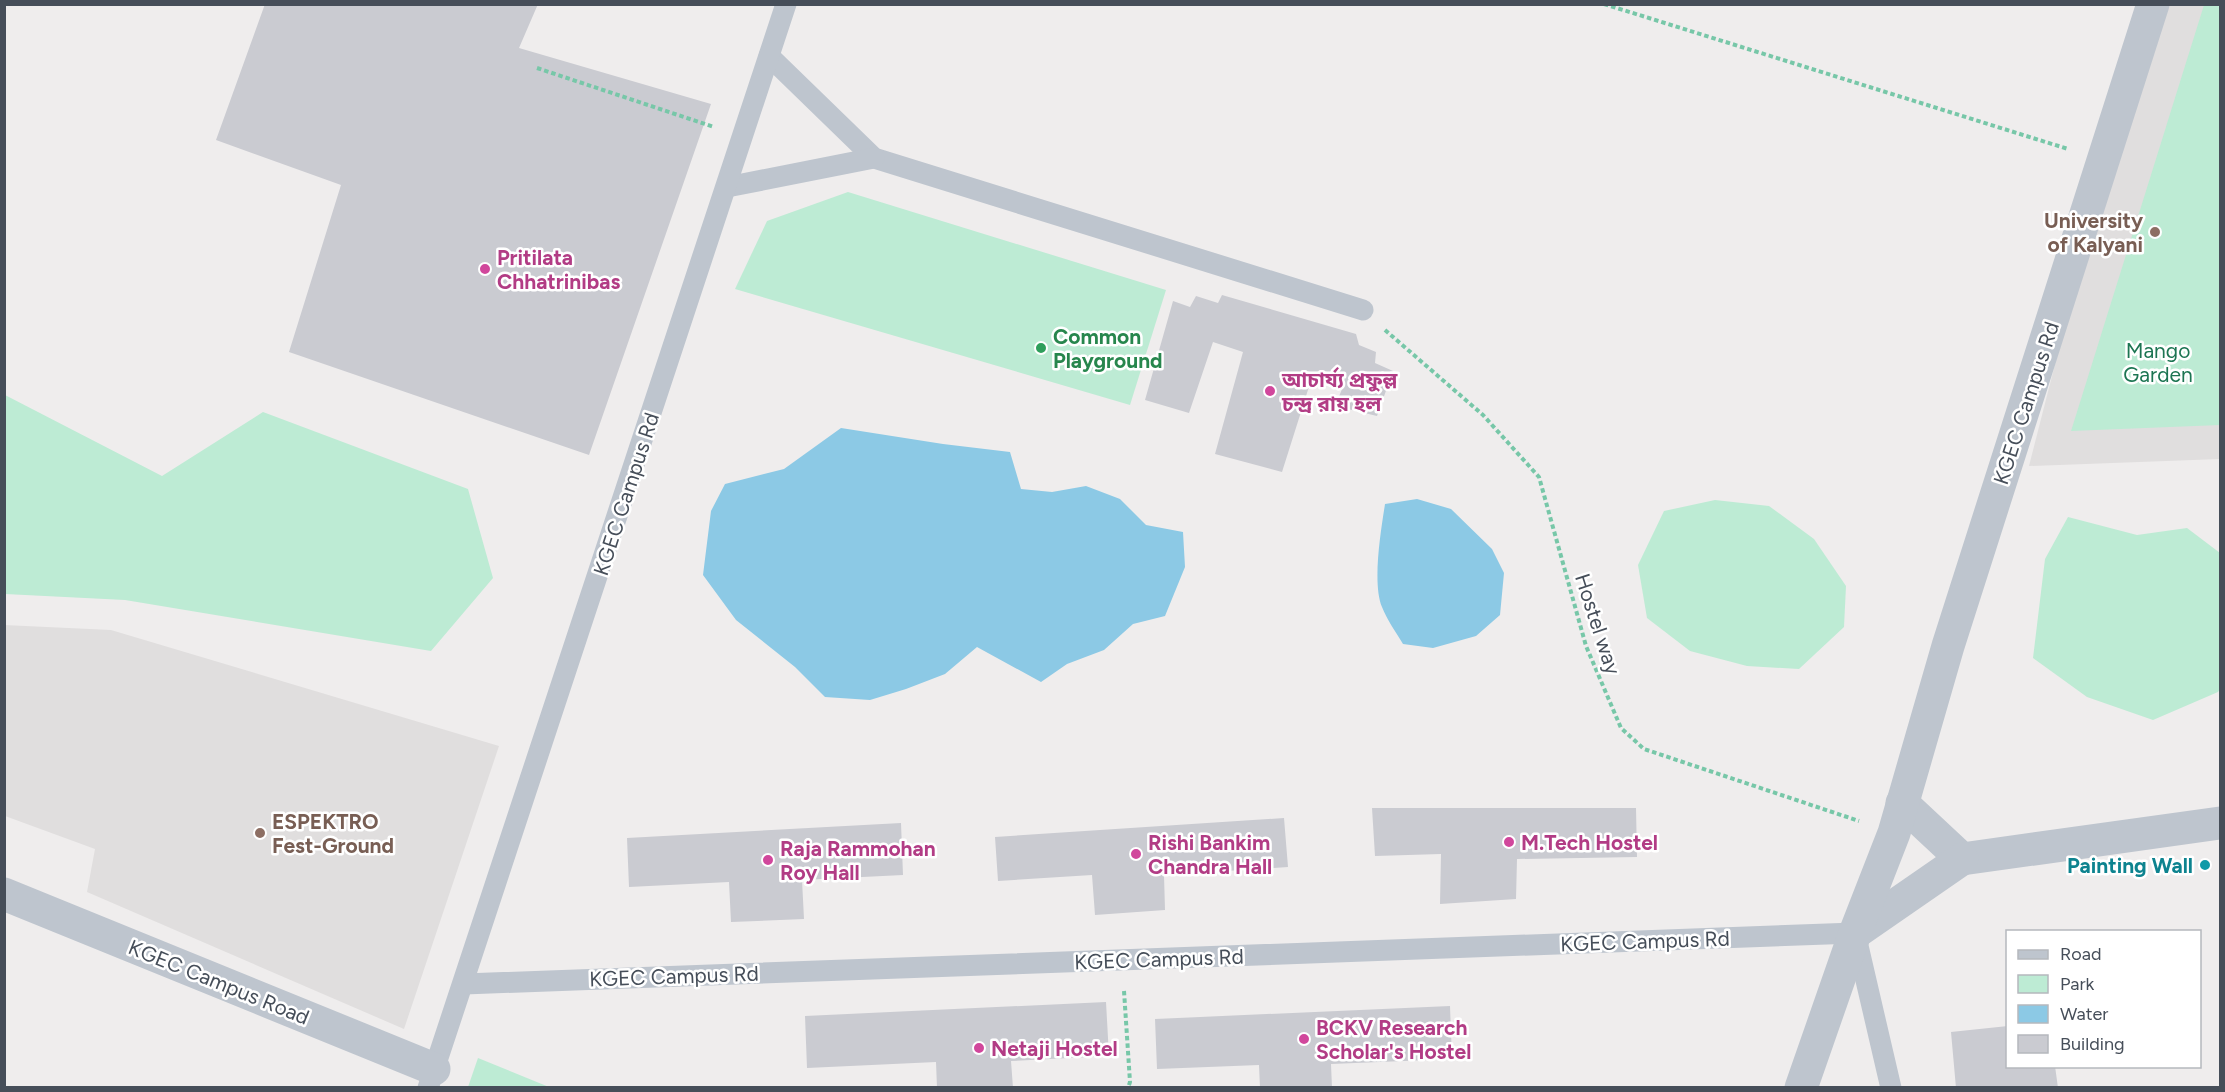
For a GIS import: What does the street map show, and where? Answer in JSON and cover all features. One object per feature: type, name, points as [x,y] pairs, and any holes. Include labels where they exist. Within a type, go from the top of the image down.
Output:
[{"type":"street","name":"KGEC Campus Rd","points":[[1801,1088],[1898,818],[1948,646],[2153,4]]},
{"type":"street","points":[[1898,818],[1962,859]]},
{"type":"street","points":[[1855,933],[1962,859],[2220,824]]},
{"type":"street","name":"KGEC Campus Road","points":[[4,894],[431,1078]]},
{"type":"lane","name":"KGEC Campus Rd","points":[[431,1078],[464,984],[786,4]]},
{"type":"lane","points":[[769,56],[874,158],[1363,310]]},
{"type":"lane","points":[[727,187],[874,158]]},
{"type":"lane","name":"KGEC Campus Rd","points":[[464,984],[1855,933]]},
{"type":"lane","points":[[1855,933],[1891,1088]]},
{"type":"path","points":[[1604,4],[2103,160]]},
{"type":"path","points":[[537,68],[743,136]]},
{"type":"path","name":"Hostel way","points":[[1363,310],[1483,415],[1539,477],[1586,646],[1621,728],[1644,749],[1898,818]]},
{"type":"path","points":[[1122,960],[1130,1082],[1128,1088]]},
{"type":"shaded area","name":"University of Kalyani","points":[[2147,5],[2220,5],[2220,459],[2029,466]]},
{"type":"shaded area","name":"ESPEKTRO Fest-Ground","points":[[4,625],[111,630],[499,746],[404,1029],[87,892],[95,849],[5,816]]},
{"type":"green space","name":"Mango Garden","points":[[2204,5],[2220,5],[2220,425],[2071,431]]},
{"type":"green space","name":"Common Playground","points":[[848,192],[1166,290],[1130,405],[735,289],[767,221]]},
{"type":"green space","points":[[5,395],[162,476],[263,412],[468,489],[493,578],[431,651],[125,600],[5,594]]},
{"type":"green space","points":[[1715,500],[1769,506],[1814,539],[1846,586],[1844,627],[1799,669],[1747,666],[1690,651],[1647,618],[1638,565],[1664,511]]},
{"type":"green space","points":[[2068,517],[2137,535],[2187,528],[2220,553],[2220,689],[2218,692],[2153,720],[2087,697],[2033,658],[2045,559]]},
{"type":"green space","points":[[478,1058],[549,1087],[468,1087]]},
{"type":"water","points":[[841,428],[1010,452],[1021,489],[1052,492],[1086,486],[1120,499],[1146,525],[1183,532],[1185,567],[1165,616],[1133,624],[1104,650],[1067,664],[1041,682],[977,647],[945,674],[906,689],[870,700],[825,697],[795,667],[736,620],[703,575],[711,511],[725,484],[784,469]]},
{"type":"water","points":[[1417,499],[1451,509],[1492,549],[1504,573],[1500,615],[1476,636],[1433,648],[1403,644],[1384,612],[1379,597],[1378,556],[1385,504]]},
{"type":"building","name":"Pritilata Chhatrinibas","points":[[265,4],[538,4],[519,48],[711,104],[589,455],[289,352],[341,185],[216,140]]},
{"type":"building","name":"আচার্য্য প্রফুল্ল চন্দ্র রায় হল","points":[[1222,295],[1356,334],[1359,345],[1376,352],[1375,363],[1393,371],[1377,416],[1335,406],[1345,382],[1313,374],[1282,472],[1215,454],[1243,352],[1213,342],[1189,413],[1145,400],[1173,301],[1190,307],[1196,296],[1218,303]]},
{"type":"building","points":[[1372,808],[1636,808],[1637,857],[1517,859],[1516,899],[1440,904],[1441,854],[1375,856]]},
{"type":"building","points":[[1284,818],[1288,867],[1164,875],[1165,910],[1095,915],[1092,875],[998,881],[995,837]]},
{"type":"building","points":[[901,823],[903,875],[802,880],[804,919],[731,922],[729,882],[629,887],[627,838]]},
{"type":"building","points":[[1106,1002],[1109,1056],[1011,1061],[1013,1088],[937,1088],[936,1062],[807,1068],[805,1016]]},
{"type":"building","name":"BCKV Research Scholar's Hostel","points":[[1450,1006],[1452,1059],[1331,1064],[1332,1088],[1260,1088],[1259,1065],[1157,1069],[1155,1019]]},
{"type":"building","points":[[2006,1026],[2006,1068],[2055,1068],[2058,1088],[1956,1088],[1951,1032]]},
{"type":"place","name":"University of Kalyani","points":[[2155,232]]},
{"type":"place","name":"Pritilata Chhatrinibas","points":[[485,269]]},
{"type":"place","name":"Common Playground","points":[[1041,348]]},
{"type":"place","name":"আচার্য্য প্রফুল্ল চন্দ্র রায় হল","points":[[1270,391]]},
{"type":"place","name":"ESPEKTRO Fest-Ground","points":[[260,833]]},
{"type":"place","name":"M.Tech Hostel","points":[[1509,842]]},
{"type":"place","name":"Rishi Bankim Chandra Hall","points":[[1136,854]]},
{"type":"place","name":"Raja Rammohan Roy Hall","points":[[768,860]]},
{"type":"place","name":"Painting Wall","points":[[2205,865]]},
{"type":"place","name":"BCKV Research Scholar's Hostel","points":[[1304,1039]]},
{"type":"place","name":"Netaji Hostel","points":[[979,1048]]}]
